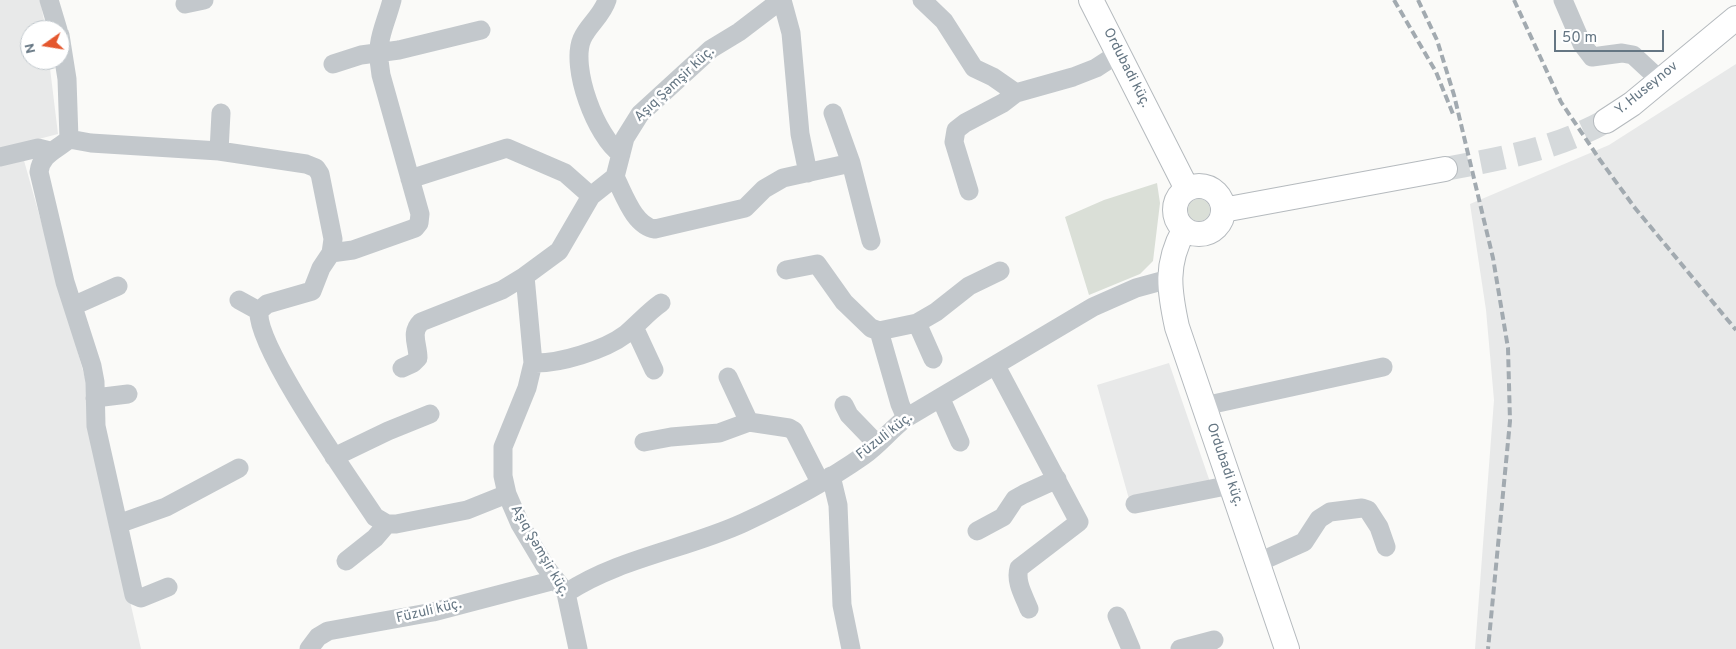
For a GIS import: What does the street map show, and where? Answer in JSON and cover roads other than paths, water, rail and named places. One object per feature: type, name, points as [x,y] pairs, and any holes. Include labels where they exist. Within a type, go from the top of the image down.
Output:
[{"type":"main road","name":"Ordubadi küç.","points":[[1092,0],[1187,189]]},
{"type":"main road","name":"Y. Huseynov","points":[[1606,121],[1632,104],[1736,18]]},
{"type":"main road","points":[[1223,210],[1445,169]]},
{"type":"main road","points":[[1203,186],[1211,189],[1222,202],[1223,210],[1221,219],[1210,232],[1201,234],[1184,230],[1176,217],[1175,209],[1180,194],[1187,189],[1203,186]]},
{"type":"main road","name":"Ordubadi küç.","points":[[1184,230],[1175,246],[1170,280],[1177,327],[1287,649]]},
{"type":"street","points":[[49,0],[55,20]]},
{"type":"street","points":[[186,4],[204,0]]},
{"type":"street","points":[[331,253],[353,250],[415,228],[419,223],[420,214],[381,74],[377,52],[380,34],[392,0]]},
{"type":"street","points":[[607,0],[595,23],[582,38],[580,64],[586,99],[606,141],[620,154]]},
{"type":"street","points":[[781,0],[791,32],[800,134],[808,173]]},
{"type":"street","name":"Aşıq Şəmşir küç.","points":[[615,177],[625,138],[640,114],[711,49],[739,32],[781,0]]},
{"type":"street","points":[[922,0],[944,21],[974,68],[993,77],[1016,93]]},
{"type":"street","points":[[1563,0],[1582,44],[1592,56],[1622,53],[1633,55],[1660,80]]},
{"type":"street","points":[[333,64],[361,55],[400,50],[481,30]]},
{"type":"street","points":[[969,191],[954,142],[956,130],[1016,93],[1073,77],[1096,68],[1119,53]]},
{"type":"street","points":[[66,70],[69,139]]},
{"type":"street","points":[[219,151],[221,112]]},
{"type":"street","points":[[833,113],[851,163],[870,241]]},
{"type":"street","points":[[168,587],[141,598],[134,595],[96,426],[92,366],[73,306],[39,172],[40,163],[50,151],[69,139],[85,142],[219,151],[306,164],[316,168],[324,187],[333,239],[331,253],[321,268],[312,291],[267,304],[259,311],[259,321],[273,353],[297,398],[375,517],[387,524],[396,524],[467,510],[507,494]]},
{"type":"street","points":[[0,157],[38,148],[50,151]]},
{"type":"street","points":[[410,179],[507,148],[565,173],[592,196]]},
{"type":"street","points":[[402,368],[414,363],[418,358],[414,334],[415,327],[421,322],[502,290],[559,251],[592,196],[615,177],[640,222],[648,228],[655,229],[745,208],[764,189],[783,178],[851,163]]},
{"type":"street","points":[[786,270],[818,264],[844,302],[871,328],[879,331],[917,322],[936,312],[969,286],[1000,271]]},
{"type":"street","name":"Aşıq Şəmşir küç.","points":[[525,276],[533,363],[527,388],[503,447],[502,462],[507,494],[520,524],[560,586],[578,649]]},
{"type":"street","name":"Füzuli küç.","points":[[308,649],[318,637],[328,632],[434,612],[591,578],[742,523],[826,479],[862,457],[885,434],[906,418],[941,399],[1093,307],[1136,288],[1170,280]]},
{"type":"street","points":[[73,306],[118,286]]},
{"type":"street","points":[[239,300],[259,311]]},
{"type":"street","points":[[533,363],[555,361],[602,347],[634,327],[645,314],[661,303]]},
{"type":"street","points":[[917,322],[933,359]]},
{"type":"street","points":[[634,327],[654,370]]},
{"type":"street","points":[[879,331],[900,404],[906,418]]},
{"type":"street","points":[[996,366],[1079,522],[1019,568],[1017,575],[1019,586],[1029,609]]},
{"type":"street","points":[[1204,406],[1383,366]]},
{"type":"street","points":[[728,377],[749,422]]},
{"type":"street","points":[[95,398],[128,394]]},
{"type":"street","points":[[941,399],[960,442]]},
{"type":"street","points":[[844,405],[850,415],[877,444]]},
{"type":"street","points":[[334,457],[388,431],[430,414]]},
{"type":"street","points":[[644,442],[671,437],[718,433],[749,422],[790,428],[794,431],[826,479],[838,505],[842,605],[851,649]]},
{"type":"street","points":[[118,524],[166,507],[239,468]]},
{"type":"street","points":[[977,531],[1004,517],[1015,500],[1024,494],[1057,479]]},
{"type":"street","points":[[1135,504],[1231,485]]},
{"type":"street","points":[[1257,563],[1304,542],[1318,519],[1330,512],[1362,508],[1368,510],[1379,527],[1386,547]]},
{"type":"street","points":[[346,561],[375,538],[387,524]]},
{"type":"street","points":[[1117,616],[1131,649]]},
{"type":"street","points":[[1180,649],[1214,640]]},
{"type":"tunnel","points":[[1445,169],[1527,152],[1567,139],[1606,121]]},
{"type":"railway","points":[[1394,0],[1436,72],[1453,114]]},
{"type":"railway","points":[[1418,0],[1437,40],[1454,95],[1493,258],[1508,348],[1510,421],[1488,649]]},
{"type":"railway","points":[[1514,0],[1561,102],[1600,160],[1635,208],[1736,330]]}]
